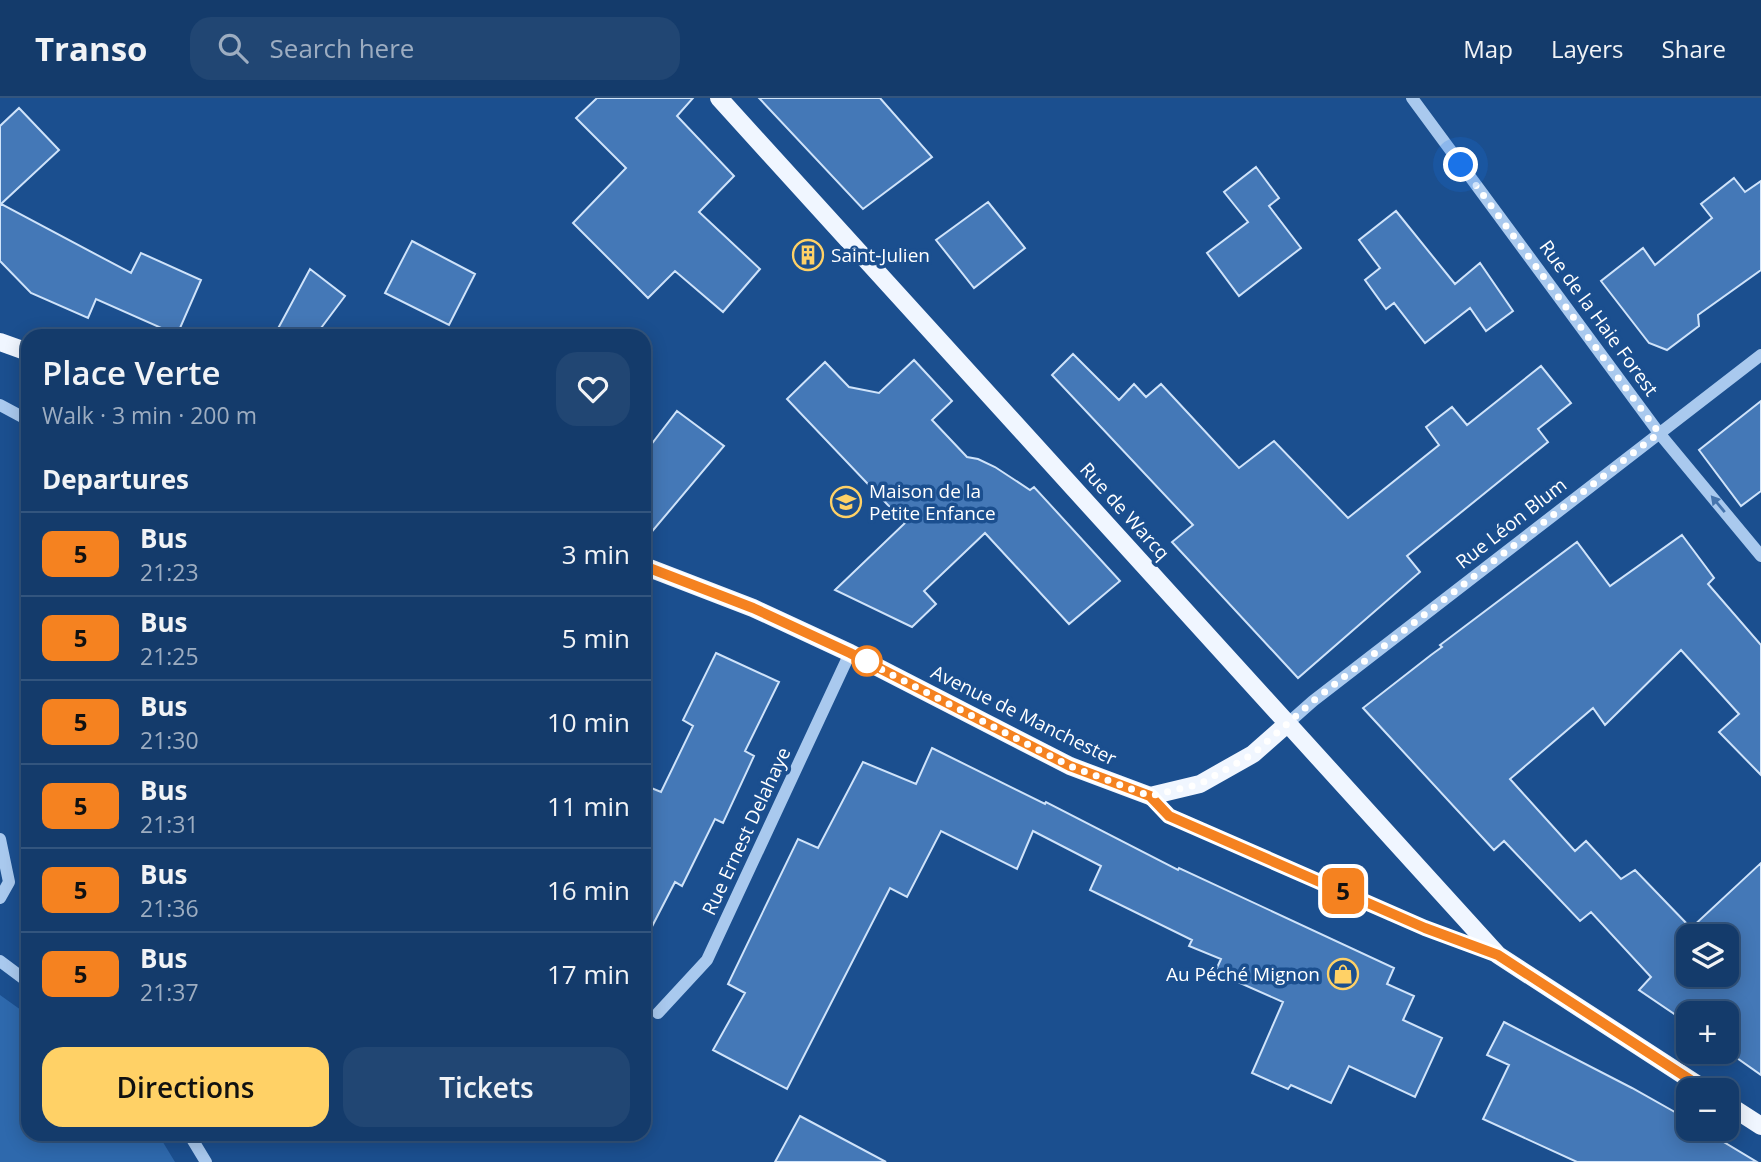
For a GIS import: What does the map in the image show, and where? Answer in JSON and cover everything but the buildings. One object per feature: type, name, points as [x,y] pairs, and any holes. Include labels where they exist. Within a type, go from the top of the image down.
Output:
[{"type":"main road","name":"Rue de Warcq","points":[[719,98],[1498,955],[1688,1078]]},
{"type":"main road","points":[[0,342],[21,350]]},
{"type":"main road","name":"Avenue de Manchester","points":[[651,569],[753,608],[850,653],[1070,766],[1150,796]]},
{"type":"main road","points":[[1150,796],[1200,784],[1253,754],[1287,724]]},
{"type":"main road","points":[[1739,1112],[1761,1126]]},
{"type":"street","name":"Rue de la Haie Forest","points":[[1412,98],[1659,433],[1761,556]]},
{"type":"street","name":"Rue Léon Blum","points":[[1287,724],[1761,355]]},
{"type":"street","points":[[0,405],[21,416]]},
{"type":"street","name":"Rue Ernest Delahaye","points":[[658,1013],[707,960],[850,653]]},
{"type":"street","name":"Avenue de Manchester","points":[[1150,796],[1169,816],[1425,928],[1498,955]]},
{"type":"street","points":[[0,839],[9,882],[0,898]]},
{"type":"street","points":[[0,961],[21,977]]},
{"type":"street","points":[[193,1141],[206,1162]]},
{"type":"shaded area","points":[[0,995],[21,1010],[21,1141],[162,1141],[175,1162],[0,1162]]},
{"type":"bus line","name":"5","points":[[651,569],[753,608],[850,653],[1070,766],[1150,796],[1169,816],[1425,928],[1498,955],[1688,1078]]},
{"type":"place","name":"Saint-Julien","points":[[808,255]]},
{"type":"place","name":"Maison de la Petite Enfance","points":[[846,502]]},
{"type":"place","name":"Au Péché Mignon","points":[[1343,974]]},
{"type":"route","points":[[867,661],[863,660],[1070,766],[1150,796],[1200,784],[1253,754],[1313,701],[1659,433],[1461,165]]}]
